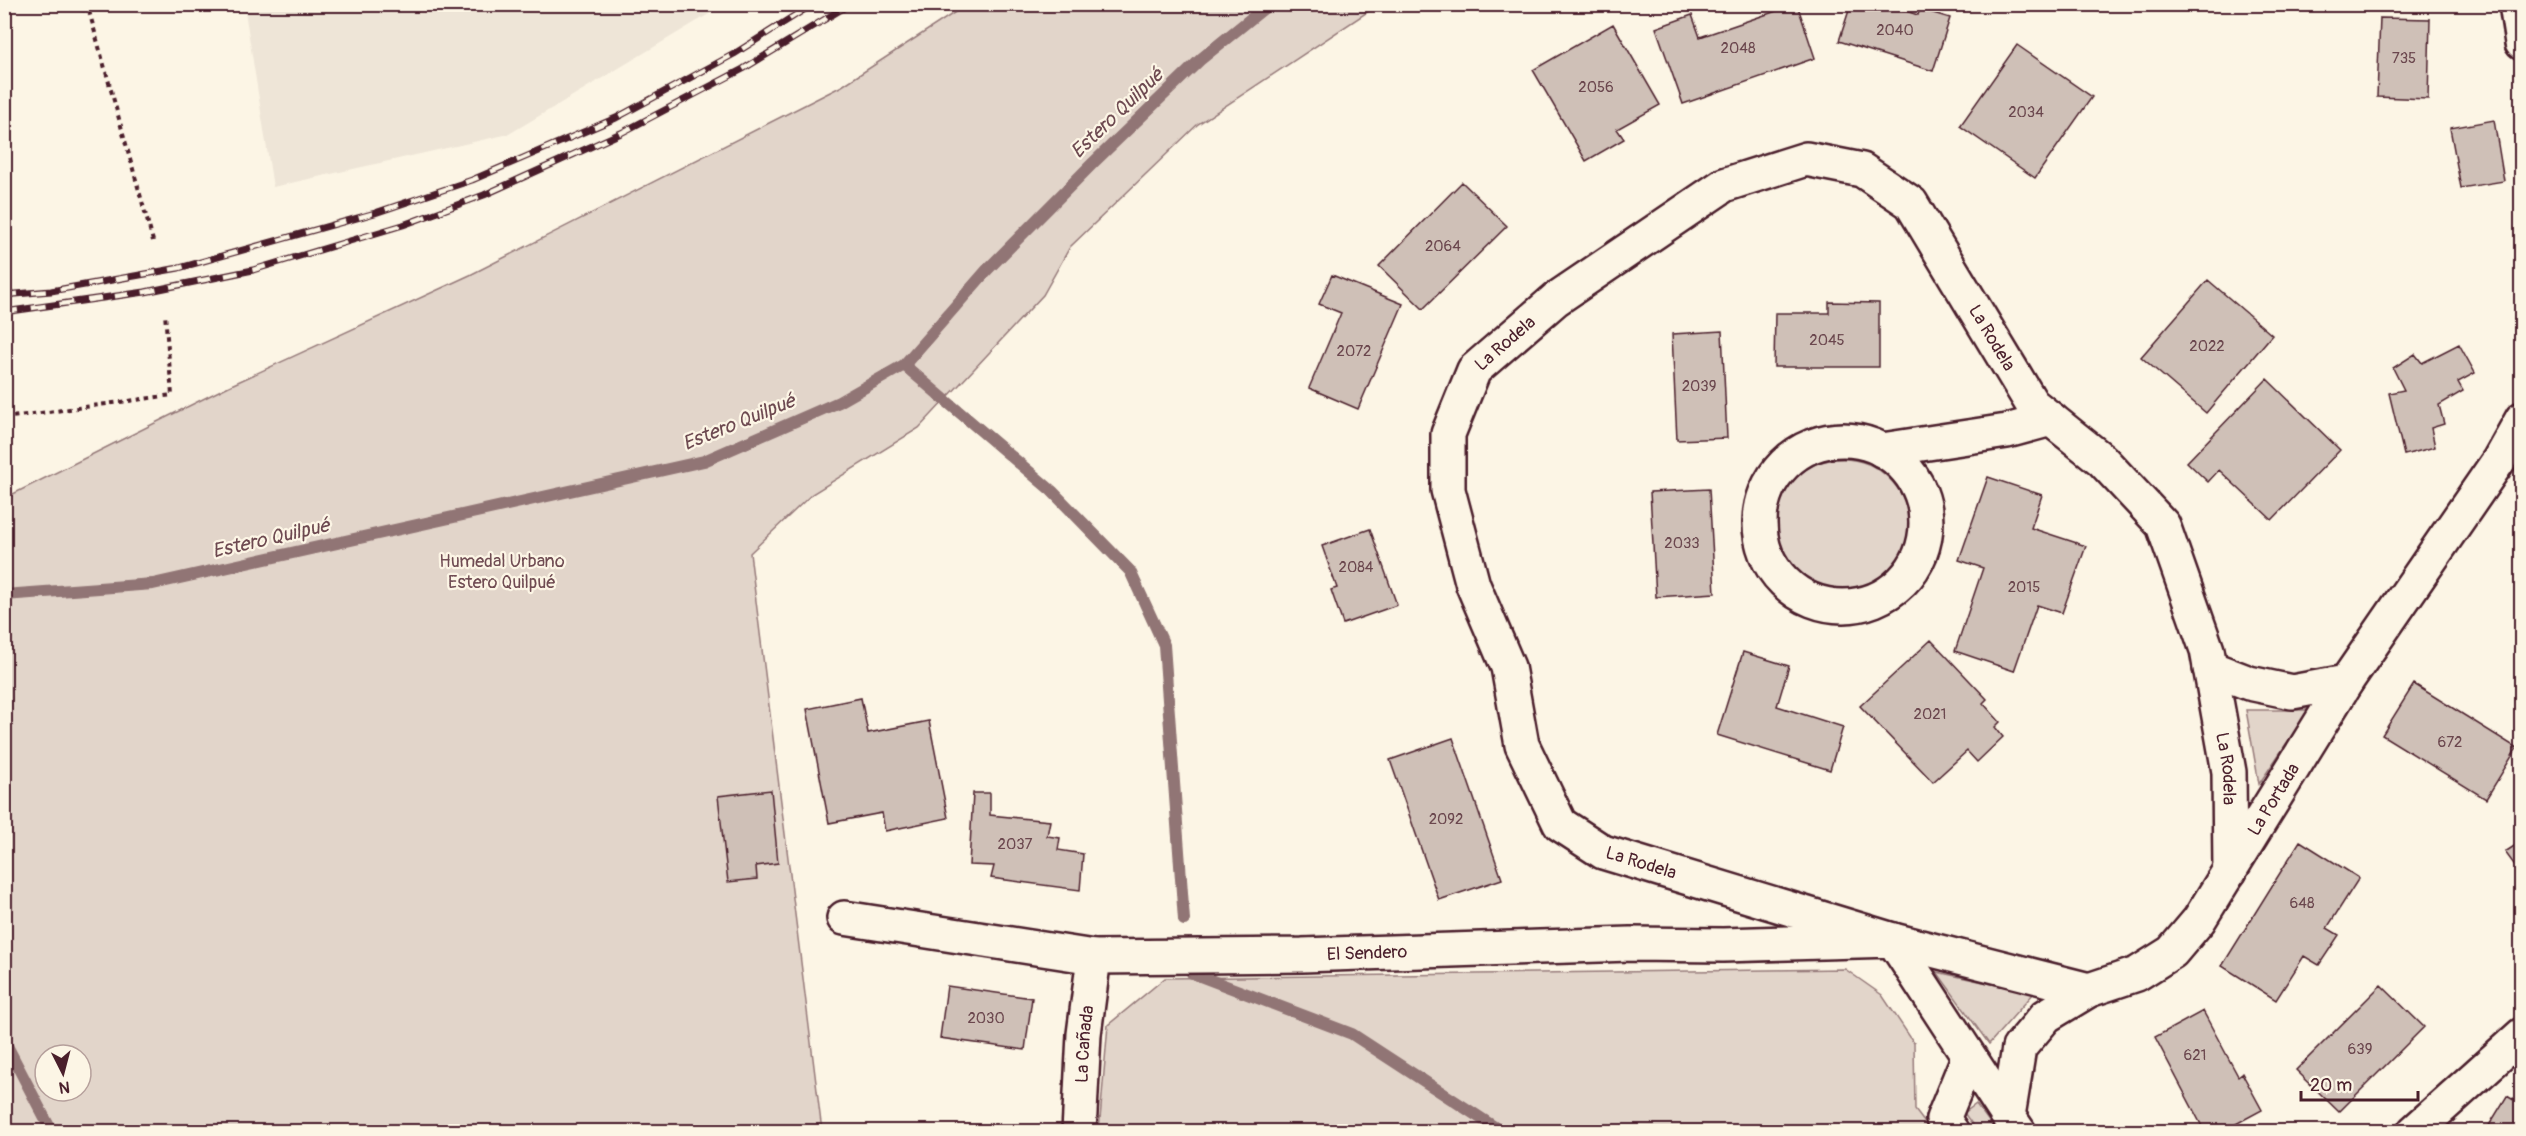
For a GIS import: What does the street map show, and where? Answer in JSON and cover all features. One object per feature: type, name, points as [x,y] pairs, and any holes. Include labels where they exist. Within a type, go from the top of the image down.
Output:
[{"type":"street","points":[[2516,4],[2522,43]]},
{"type":"street","name":"La Rodela","points":[[2089,990],[1893,940],[1603,852],[1560,824],[1522,745],[1508,667],[1473,585],[1448,490],[1448,434],[1474,370],[1556,299],[1724,185],[1806,159],[1862,170],[1911,203],[2032,404],[2102,460],[2163,525],[2207,650],[2229,772],[2230,871]]},
{"type":"street","points":[[1882,450],[1905,467],[1920,492],[1926,519],[1923,548],[1910,573],[1889,592],[1863,604],[1834,606],[1807,598],[1783,582],[1768,561],[1760,536],[1760,510],[1769,485],[1785,464],[1806,449],[1831,441],[1858,441],[1882,450],[2007,431],[2051,419]]},
{"type":"street","name":"La Portada","points":[[2014,1124],[2019,1048],[2046,1016],[2089,990],[2137,974],[2172,952],[2199,920],[2346,682],[2499,460],[2522,419]]},
{"type":"street","points":[[2210,668],[2249,683],[2292,692],[2346,682]]},
{"type":"street","name":"El Sendero","points":[[844,918],[1094,957],[1302,955],[1630,944],[1723,945],[1893,940]]},
{"type":"street","points":[[1893,940],[1968,1058],[2014,1124]]},
{"type":"street","name":"La Cañada","points":[[1079,1131],[1084,1034],[1094,957]]},
{"type":"street","points":[[2414,1131],[2522,1035]]},
{"type":"street","points":[[1952,1131],[1943,1119],[1968,1058]]},
{"type":"path","points":[[54,4],[75,6],[89,11],[153,241]]},
{"type":"path","points":[[4,418],[172,394],[165,314]]},
{"type":"shaded area","points":[[244,4],[724,5],[509,134],[273,187]]},
{"type":"green space","name":"Humedal Urbano Estero Quilpué","points":[[966,5],[1378,5],[1198,124],[1070,247],[1043,295],[919,428],[812,494],[750,553],[822,1131],[5,1131],[5,498],[229,386],[470,275],[842,86]]},
{"type":"green space","points":[[1842,459],[1868,464],[1889,479],[1904,500],[1909,526],[1904,552],[1889,573],[1868,588],[1842,593],[1816,588],[1795,573],[1780,552],[1775,526],[1780,500],[1795,479],[1816,464]]},
{"type":"green space","points":[[2246,710],[2309,710],[2259,784]]},
{"type":"green space","points":[[1845,969],[1882,995],[1914,1043],[1915,1110],[1931,1131],[1099,1131],[1108,1025],[1165,978]]},
{"type":"green space","points":[[1937,972],[2034,993],[1989,1044]]},
{"type":"green space","points":[[1976,1104],[1996,1131],[1977,1131],[1964,1113]]},
{"type":"building","points":[[1797,4],[1815,58],[1683,104],[1656,28],[1692,15],[1700,37]]},
{"type":"building","points":[[1851,4],[1885,4],[1918,15],[1920,9],[1950,18],[1933,71],[1839,41]]},
{"type":"building","points":[[2380,18],[2430,19],[2428,99],[2377,97]]},
{"type":"building","points":[[1613,24],[1660,105],[1617,129],[1624,139],[1586,161],[1533,70]]},
{"type":"building","points":[[2017,45],[2092,97],[2035,178],[1960,126]]},
{"type":"building","points":[[2494,120],[2504,181],[2461,188],[2450,128]]},
{"type":"building","points":[[1462,182],[1507,226],[1423,309],[1379,266]]},
{"type":"building","points":[[1332,275],[1403,304],[1358,409],[1309,388],[1341,313],[1319,304]]},
{"type":"building","points":[[2208,280],[2272,335],[2206,413],[2141,357]]},
{"type":"building","points":[[1829,302],[1879,303],[1879,367],[1774,367],[1775,313],[1829,313]]},
{"type":"building","points":[[1722,331],[1727,438],[1677,440],[1672,334]]},
{"type":"building","points":[[2459,344],[2475,373],[2458,382],[2463,391],[2439,405],[2444,424],[2431,428],[2435,447],[2404,455],[2389,393],[2404,390],[2393,368],[2415,354],[2422,363]]},
{"type":"building","points":[[2267,379],[2340,450],[2272,520],[2219,470],[2208,482],[2187,462]]},
{"type":"building","points":[[1988,477],[2042,495],[2031,528],[2086,546],[2062,613],[2037,605],[2014,671],[1955,651],[1983,568],[1959,560]]},
{"type":"building","points":[[1709,489],[1715,593],[1656,597],[1650,492]]},
{"type":"building","points":[[1370,529],[1397,605],[1343,624],[1331,590],[1337,588],[1322,546]]},
{"type":"building","points":[[1931,640],[1987,699],[1983,703],[2000,722],[1995,727],[2003,737],[1977,762],[1967,751],[1933,782],[1860,706]]},
{"type":"building","points":[[1743,652],[1789,666],[1777,706],[1843,727],[1830,770],[1717,735]]},
{"type":"building","points":[[2414,684],[2517,748],[2486,799],[2382,735]]},
{"type":"building","points":[[861,698],[868,733],[929,721],[948,818],[885,831],[882,813],[829,823],[807,709]]},
{"type":"building","points":[[1453,738],[1502,879],[1439,900],[1390,760]]},
{"type":"building","points":[[771,790],[778,863],[756,866],[757,879],[728,882],[718,796]]},
{"type":"building","points":[[973,793],[990,793],[990,815],[1050,821],[1047,836],[1060,838],[1058,850],[1083,854],[1080,890],[991,878],[994,866],[969,865]]},
{"type":"building","points":[[2300,841],[2359,878],[2327,928],[2339,935],[2319,965],[2304,956],[2276,1000],[2222,966]]},
{"type":"building","points":[[2522,841],[2522,875],[2505,852]]},
{"type":"building","points":[[2381,985],[2424,1027],[2339,1112],[2296,1070]]},
{"type":"building","points":[[947,986],[1032,998],[1025,1050],[940,1038]]},
{"type":"building","points":[[2203,1011],[2238,1076],[2242,1073],[2262,1110],[2221,1132],[2205,1132],[2155,1037]]},
{"type":"building","points":[[2507,1096],[2522,1105],[2522,1132],[2485,1132]]},
{"type":"waterway","name":"Estero Quilpué","points":[[4,595],[153,584],[704,461],[839,402],[904,365],[987,270],[1093,163],[1201,59],[1269,4]]},
{"type":"waterway","points":[[904,365],[1052,491],[1130,571],[1164,645],[1184,920]]},
{"type":"waterway","points":[[1192,973],[1352,1034],[1502,1132]]},
{"type":"waterway","points":[[4,1040],[52,1132]]},
{"type":"railway","points":[[4,295],[51,291],[179,268],[375,213],[472,180],[616,118],[734,54],[813,4]]},
{"type":"railway","points":[[4,312],[145,292],[253,270],[403,225],[484,195],[621,133],[743,69],[850,4]]}]
